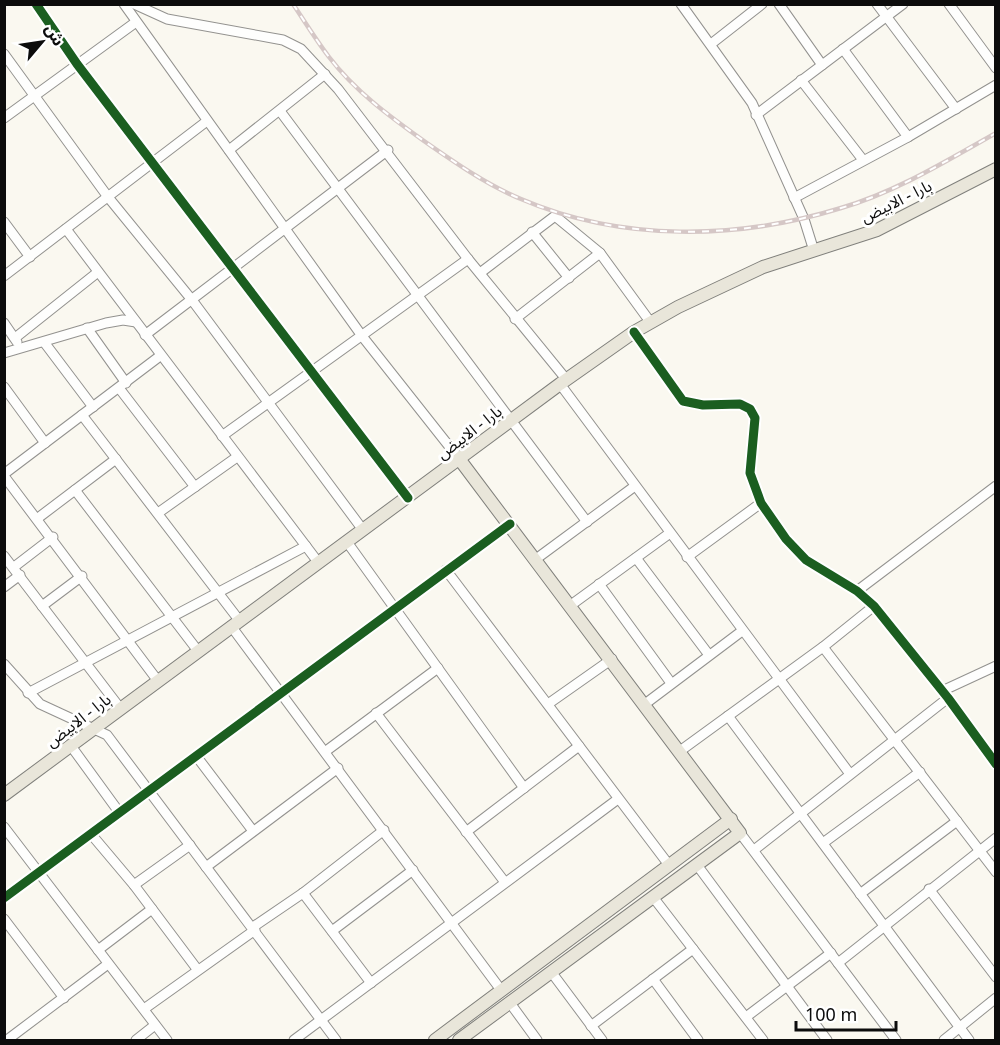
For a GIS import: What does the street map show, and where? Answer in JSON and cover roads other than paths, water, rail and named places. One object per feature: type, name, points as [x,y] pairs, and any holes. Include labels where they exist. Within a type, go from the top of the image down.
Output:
[{"type":"main road","name":"بارا - الابيض","points":[[4,795],[318,562],[460,460],[563,381],[634,332],[763,267],[877,230],[994,172]]},
{"type":"main road","points":[[460,460],[741,833],[464,1039]]},
{"type":"main road","points":[[435,1041],[731,819]]},
{"type":"street","points":[[36,4],[77,64],[408,498]]},
{"type":"street","points":[[124,4],[362,336],[460,460]]},
{"type":"street","points":[[134,4],[167,20],[283,40],[301,49],[326,74],[388,150],[468,259],[563,381],[635,486],[849,774]]},
{"type":"street","points":[[681,4],[740,84],[794,198],[814,251]]},
{"type":"street","points":[[711,44],[762,4]]},
{"type":"street","points":[[779,4],[822,65]]},
{"type":"street","points":[[877,4],[956,109]]},
{"type":"street","points":[[756,115],[903,4]]},
{"type":"street","points":[[949,4],[996,68]]},
{"type":"street","points":[[4,118],[136,22]]},
{"type":"street","points":[[843,49],[908,137]]},
{"type":"street","points":[[4,54],[108,197],[192,300],[363,530]]},
{"type":"street","points":[[229,150],[326,74]]},
{"type":"street","points":[[801,80],[863,160]]},
{"type":"street","points":[[794,198],[908,137],[996,85]]},
{"type":"street","points":[[280,111],[587,522]]},
{"type":"street","points":[[4,276],[207,121]]},
{"type":"street","points":[[145,335],[388,150]]},
{"type":"street","points":[[480,273],[555,216],[590,242],[600,253],[651,323]]},
{"type":"street","points":[[4,222],[30,257]]},
{"type":"street","points":[[66,229],[318,562]]},
{"type":"street","points":[[532,232],[569,278]]},
{"type":"street","points":[[515,319],[600,253]]},
{"type":"street","points":[[222,436],[468,259]]},
{"type":"street","points":[[15,338],[98,272]]},
{"type":"street","points":[[4,353],[87,328],[123,320],[136,322]]},
{"type":"street","points":[[4,323],[22,349]]},
{"type":"street","points":[[87,328],[123,385],[195,487]]},
{"type":"street","points":[[634,332],[683,401],[704,405],[740,404],[750,410],[755,418],[750,473],[761,504],[786,539],[806,560],[857,591],[874,606],[945,694],[996,764]]},
{"type":"street","points":[[44,342],[93,407]]},
{"type":"street","points":[[158,681],[82,576],[4,475],[160,356]]},
{"type":"street","points":[[4,387],[45,442]]},
{"type":"street","points":[[82,415],[216,591],[282,692],[501,990]]},
{"type":"street","points":[[158,513],[237,457]]},
{"type":"street","points":[[38,518],[116,459]]},
{"type":"street","points":[[536,559],[635,486]]},
{"type":"street","points":[[857,591],[996,486]]},
{"type":"street","points":[[75,490],[198,651]]},
{"type":"street","points":[[687,557],[761,504]]},
{"type":"street","points":[[4,898],[510,524]]},
{"type":"street","points":[[571,605],[670,533]]},
{"type":"street","points":[[4,587],[52,537]]},
{"type":"street","points":[[347,542],[524,788]]},
{"type":"street","points":[[28,693],[216,591],[306,546]]},
{"type":"street","points":[[4,556],[120,708]]},
{"type":"street","points":[[636,558],[709,655]]},
{"type":"street","points":[[446,570],[669,865]]},
{"type":"street","points":[[42,606],[82,576]]},
{"type":"street","points":[[599,584],[671,683]]},
{"type":"street","points":[[680,751],[779,681],[874,606]]},
{"type":"street","points":[[645,704],[741,631]]},
{"type":"street","points":[[823,647],[996,872]]},
{"type":"street","points":[[548,704],[612,660]]},
{"type":"street","points":[[4,663],[40,704],[58,714],[94,727],[107,735],[336,1041]]},
{"type":"street","points":[[754,850],[849,774],[896,740],[945,694],[996,666]]},
{"type":"street","points":[[326,751],[438,668]]},
{"type":"street","points":[[376,713],[504,881]]},
{"type":"street","points":[[728,716],[969,1041]]},
{"type":"street","points":[[71,746],[118,812]]},
{"type":"street","points":[[466,832],[579,746]]},
{"type":"street","points":[[197,757],[253,831]]},
{"type":"street","points":[[206,867],[338,768]]},
{"type":"street","points":[[823,843],[920,772]]},
{"type":"street","points":[[294,1041],[504,881],[618,799]]},
{"type":"street","points":[[860,894],[957,821]]},
{"type":"street","points":[[4,827],[167,1041]]},
{"type":"street","points":[[144,1009],[384,831]]},
{"type":"street","points":[[741,833],[896,1041]]},
{"type":"street","points":[[91,834],[134,885],[197,969]]},
{"type":"street","points":[[838,963],[996,838]]},
{"type":"street","points":[[134,885],[190,845]]},
{"type":"street","points":[[696,865],[827,1041]]},
{"type":"street","points":[[332,931],[413,870]]},
{"type":"street","points":[[929,890],[996,977]]},
{"type":"street","points":[[303,893],[371,983]]},
{"type":"street","points":[[653,897],[763,1041]]},
{"type":"street","points":[[98,950],[152,909]]},
{"type":"street","points":[[4,919],[64,998]]},
{"type":"street","points":[[591,1026],[693,949]]},
{"type":"street","points":[[746,1017],[831,953]]},
{"type":"street","points":[[7,1041],[108,964]]},
{"type":"street","points":[[552,973],[602,1041]]},
{"type":"street","points":[[653,979],[698,1041]]},
{"type":"street","points":[[944,1041],[996,998]]},
{"type":"street","points":[[510,1003],[537,1041]]},
{"type":"street","points":[[136,1041],[155,1025]]},
{"type":"railway","points":[[293,4],[324,51],[350,81],[385,112],[424,141],[471,173],[508,193],[559,213],[599,223],[680,232],[721,231],[802,219],[881,193],[920,175],[996,133]]}]
